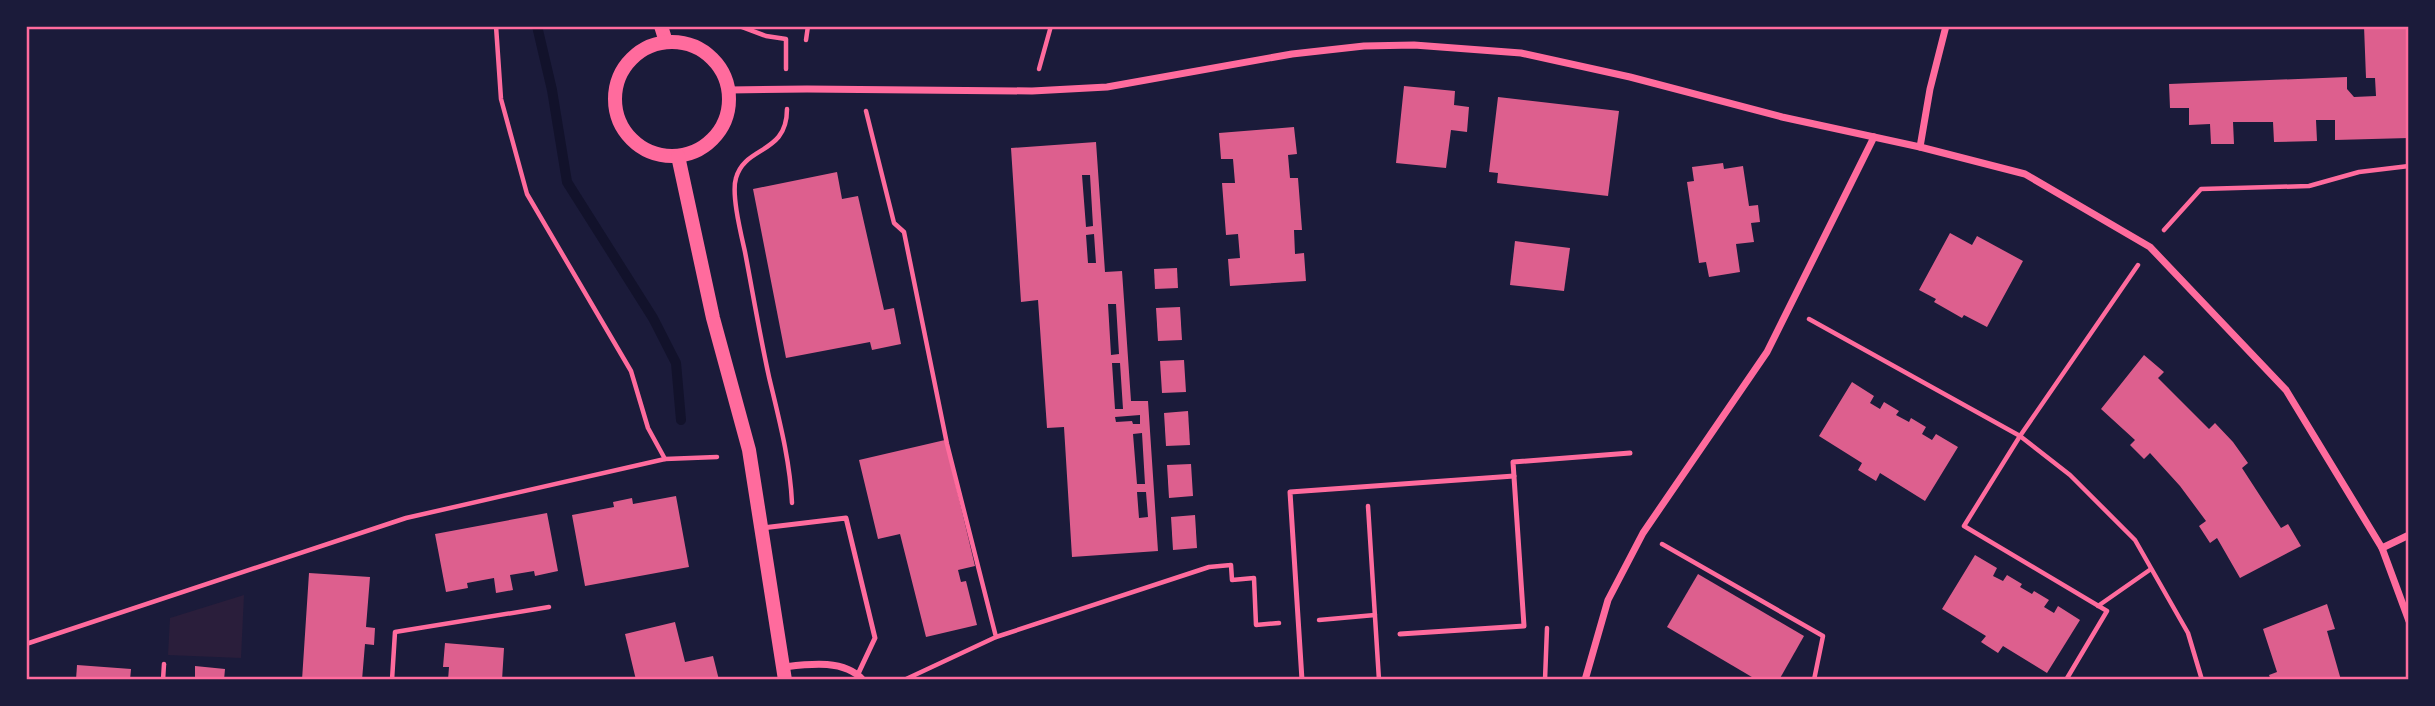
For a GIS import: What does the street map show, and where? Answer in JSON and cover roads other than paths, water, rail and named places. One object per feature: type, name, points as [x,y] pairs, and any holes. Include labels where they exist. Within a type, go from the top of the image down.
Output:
[{"type":"main road","points":[[661,26],[666,42]]},
{"type":"main road","points":[[666,42],[681,42],[710,55],[720,67],[729,90],[727,119],[716,137],[699,150],[678,156],[657,155],[638,146],[623,131],[615,111],[615,92],[620,73],[631,58],[647,47],[666,42]]},
{"type":"main road","points":[[678,156],[713,318],[749,450],[785,673]]},
{"type":"street","points":[[1920,147],[1930,89],[1946,26]]},
{"type":"street","points":[[729,90],[1032,91],[1107,87],[1292,54],[1364,46],[1414,45],[1521,53],[1630,77],[1782,117],[1920,147],[2025,174],[2150,247],[2287,390],[2382,548],[2409,621]]},
{"type":"street","points":[[1585,680],[1608,600],[1643,533],[1767,352],[1874,137]]},
{"type":"street","points":[[2382,548],[2409,535]]},
{"type":"street","points":[[785,673],[833,664],[860,677]]},
{"type":"lane","points":[[1400,634],[1524,626],[1513,462],[1630,453]]},
{"type":"lane","points":[[1303,680],[1290,492],[1514,476]]},
{"type":"lane","points":[[762,528],[846,518],[875,638],[860,677]]},
{"type":"waterway","points":[[537,26],[552,90],[567,182],[653,318],[676,363],[681,420]]}]
